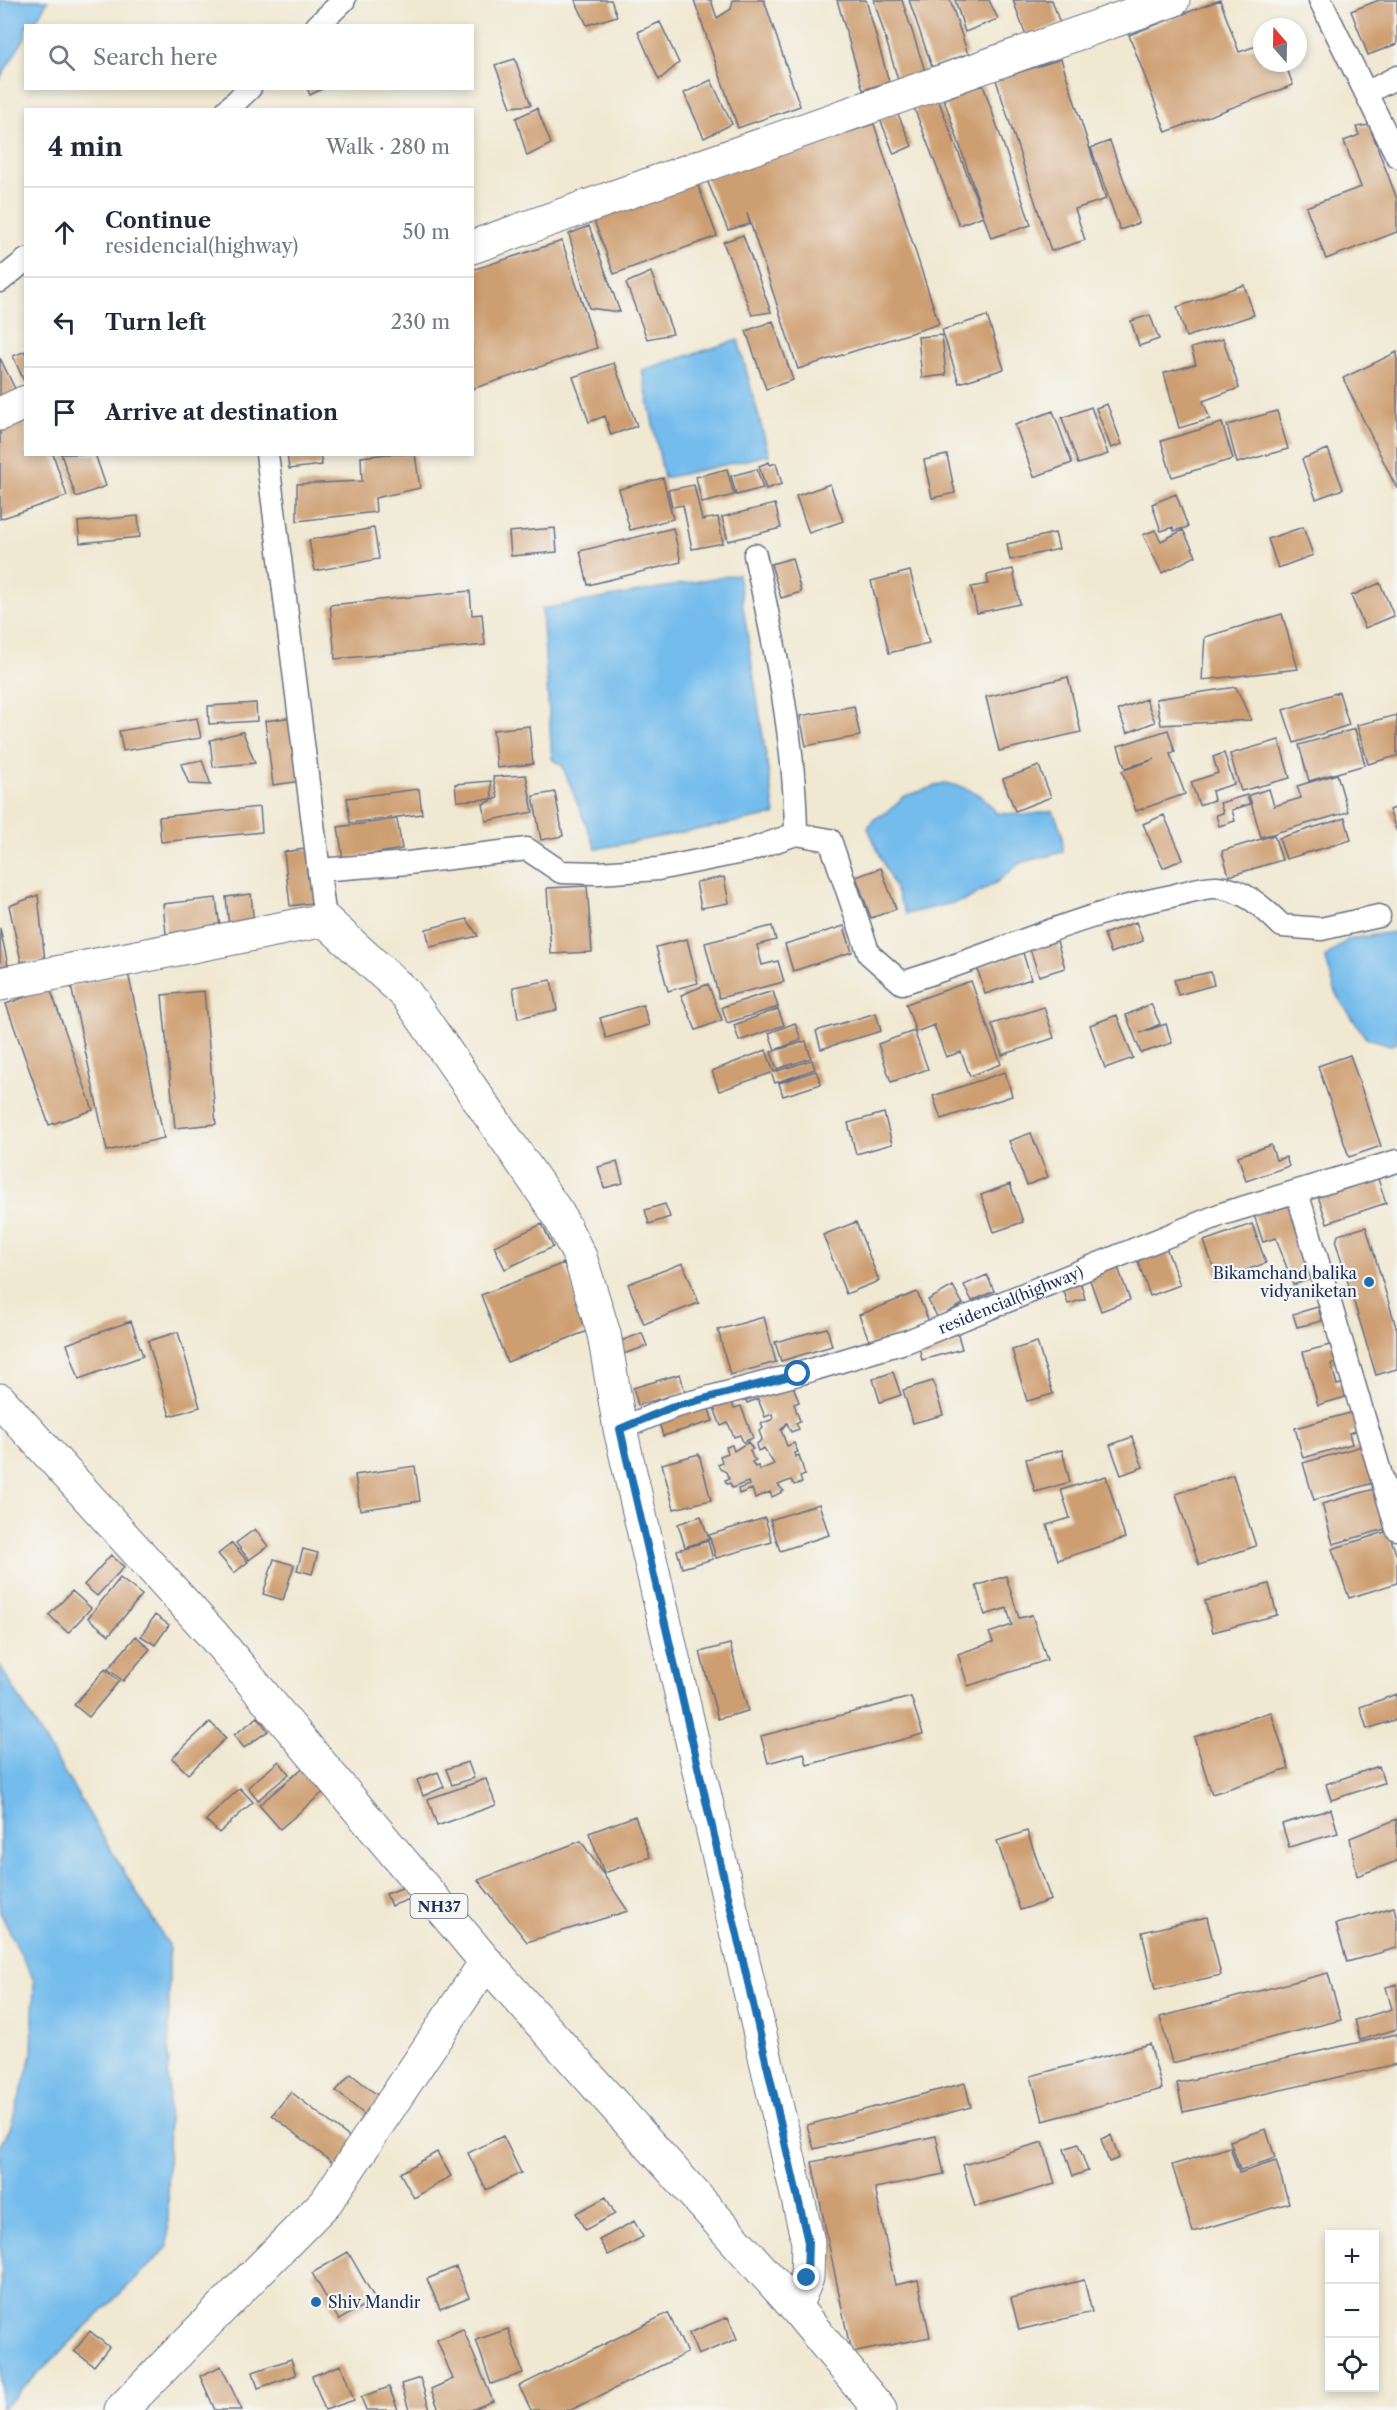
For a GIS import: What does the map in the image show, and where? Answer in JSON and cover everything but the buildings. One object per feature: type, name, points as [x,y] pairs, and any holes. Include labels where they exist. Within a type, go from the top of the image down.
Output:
[{"type":"main road","points":[[474,246],[1139,6],[1173,0]]},
{"type":"main road","points":[[0,414],[24,403]]},
{"type":"main road","points":[[0,984],[325,920],[406,994],[558,1214],[580,1257],[604,1334],[620,1429],[808,2242],[807,2278],[795,2307]]},
{"type":"main road","name":"NH37","points":[[0,1400],[213,1635],[486,1962],[795,2307],[880,2410]]},
{"type":"main road","points":[[121,2410],[326,2202],[486,1962]]},
{"type":"street","points":[[319,24],[344,0]]},
{"type":"street","points":[[1320,0],[1397,156]]},
{"type":"street","points":[[1366,93],[1397,77]]},
{"type":"street","points":[[229,108],[248,90]]},
{"type":"street","points":[[0,281],[24,262]]},
{"type":"street","points":[[267,456],[325,920]]},
{"type":"street","points":[[755,555],[773,637],[795,776],[796,834]]},
{"type":"street","points":[[319,870],[408,863],[527,849],[561,872],[618,872],[658,869],[747,850],[796,834],[830,840],[869,954],[902,983],[956,967],[1027,937],[1116,907],[1216,887],[1256,900],[1282,926],[1321,929],[1379,916]]},
{"type":"street","name":"residencial(highway)","points":[[620,1429],[673,1407],[798,1374],[908,1341],[1222,1214],[1397,1161]]},
{"type":"street","points":[[1297,1192],[1397,1529]]},
{"type":"water","points":[[0,0],[48,0],[34,24],[24,24],[24,39],[0,78]]},
{"type":"water","points":[[738,340],[769,455],[664,478],[642,370]]},
{"type":"water","points":[[738,574],[775,815],[596,849],[562,765],[552,759],[542,609]]},
{"type":"water","points":[[944,783],[974,792],[986,800],[996,813],[1026,815],[1053,811],[1062,832],[1063,852],[1020,863],[997,882],[966,900],[906,914],[868,828],[873,820],[893,808],[903,797]]},
{"type":"water","points":[[1393,932],[1397,940],[1397,1043],[1391,1045],[1366,1038],[1337,996],[1325,957],[1349,939]]},
{"type":"water","points":[[0,1666],[169,1946],[168,2247],[1,2410],[0,2145],[10,2129],[32,2055],[34,1981],[0,1912]]},
{"type":"place","name":"Bikamchand balika vidyaniketan","points":[[1369,1282]]},
{"type":"place","name":"Shiv Mandir","points":[[316,2302]]},
{"type":"route","points":[[798,1374],[673,1407],[620,1429],[808,2242],[807,2278]]}]
